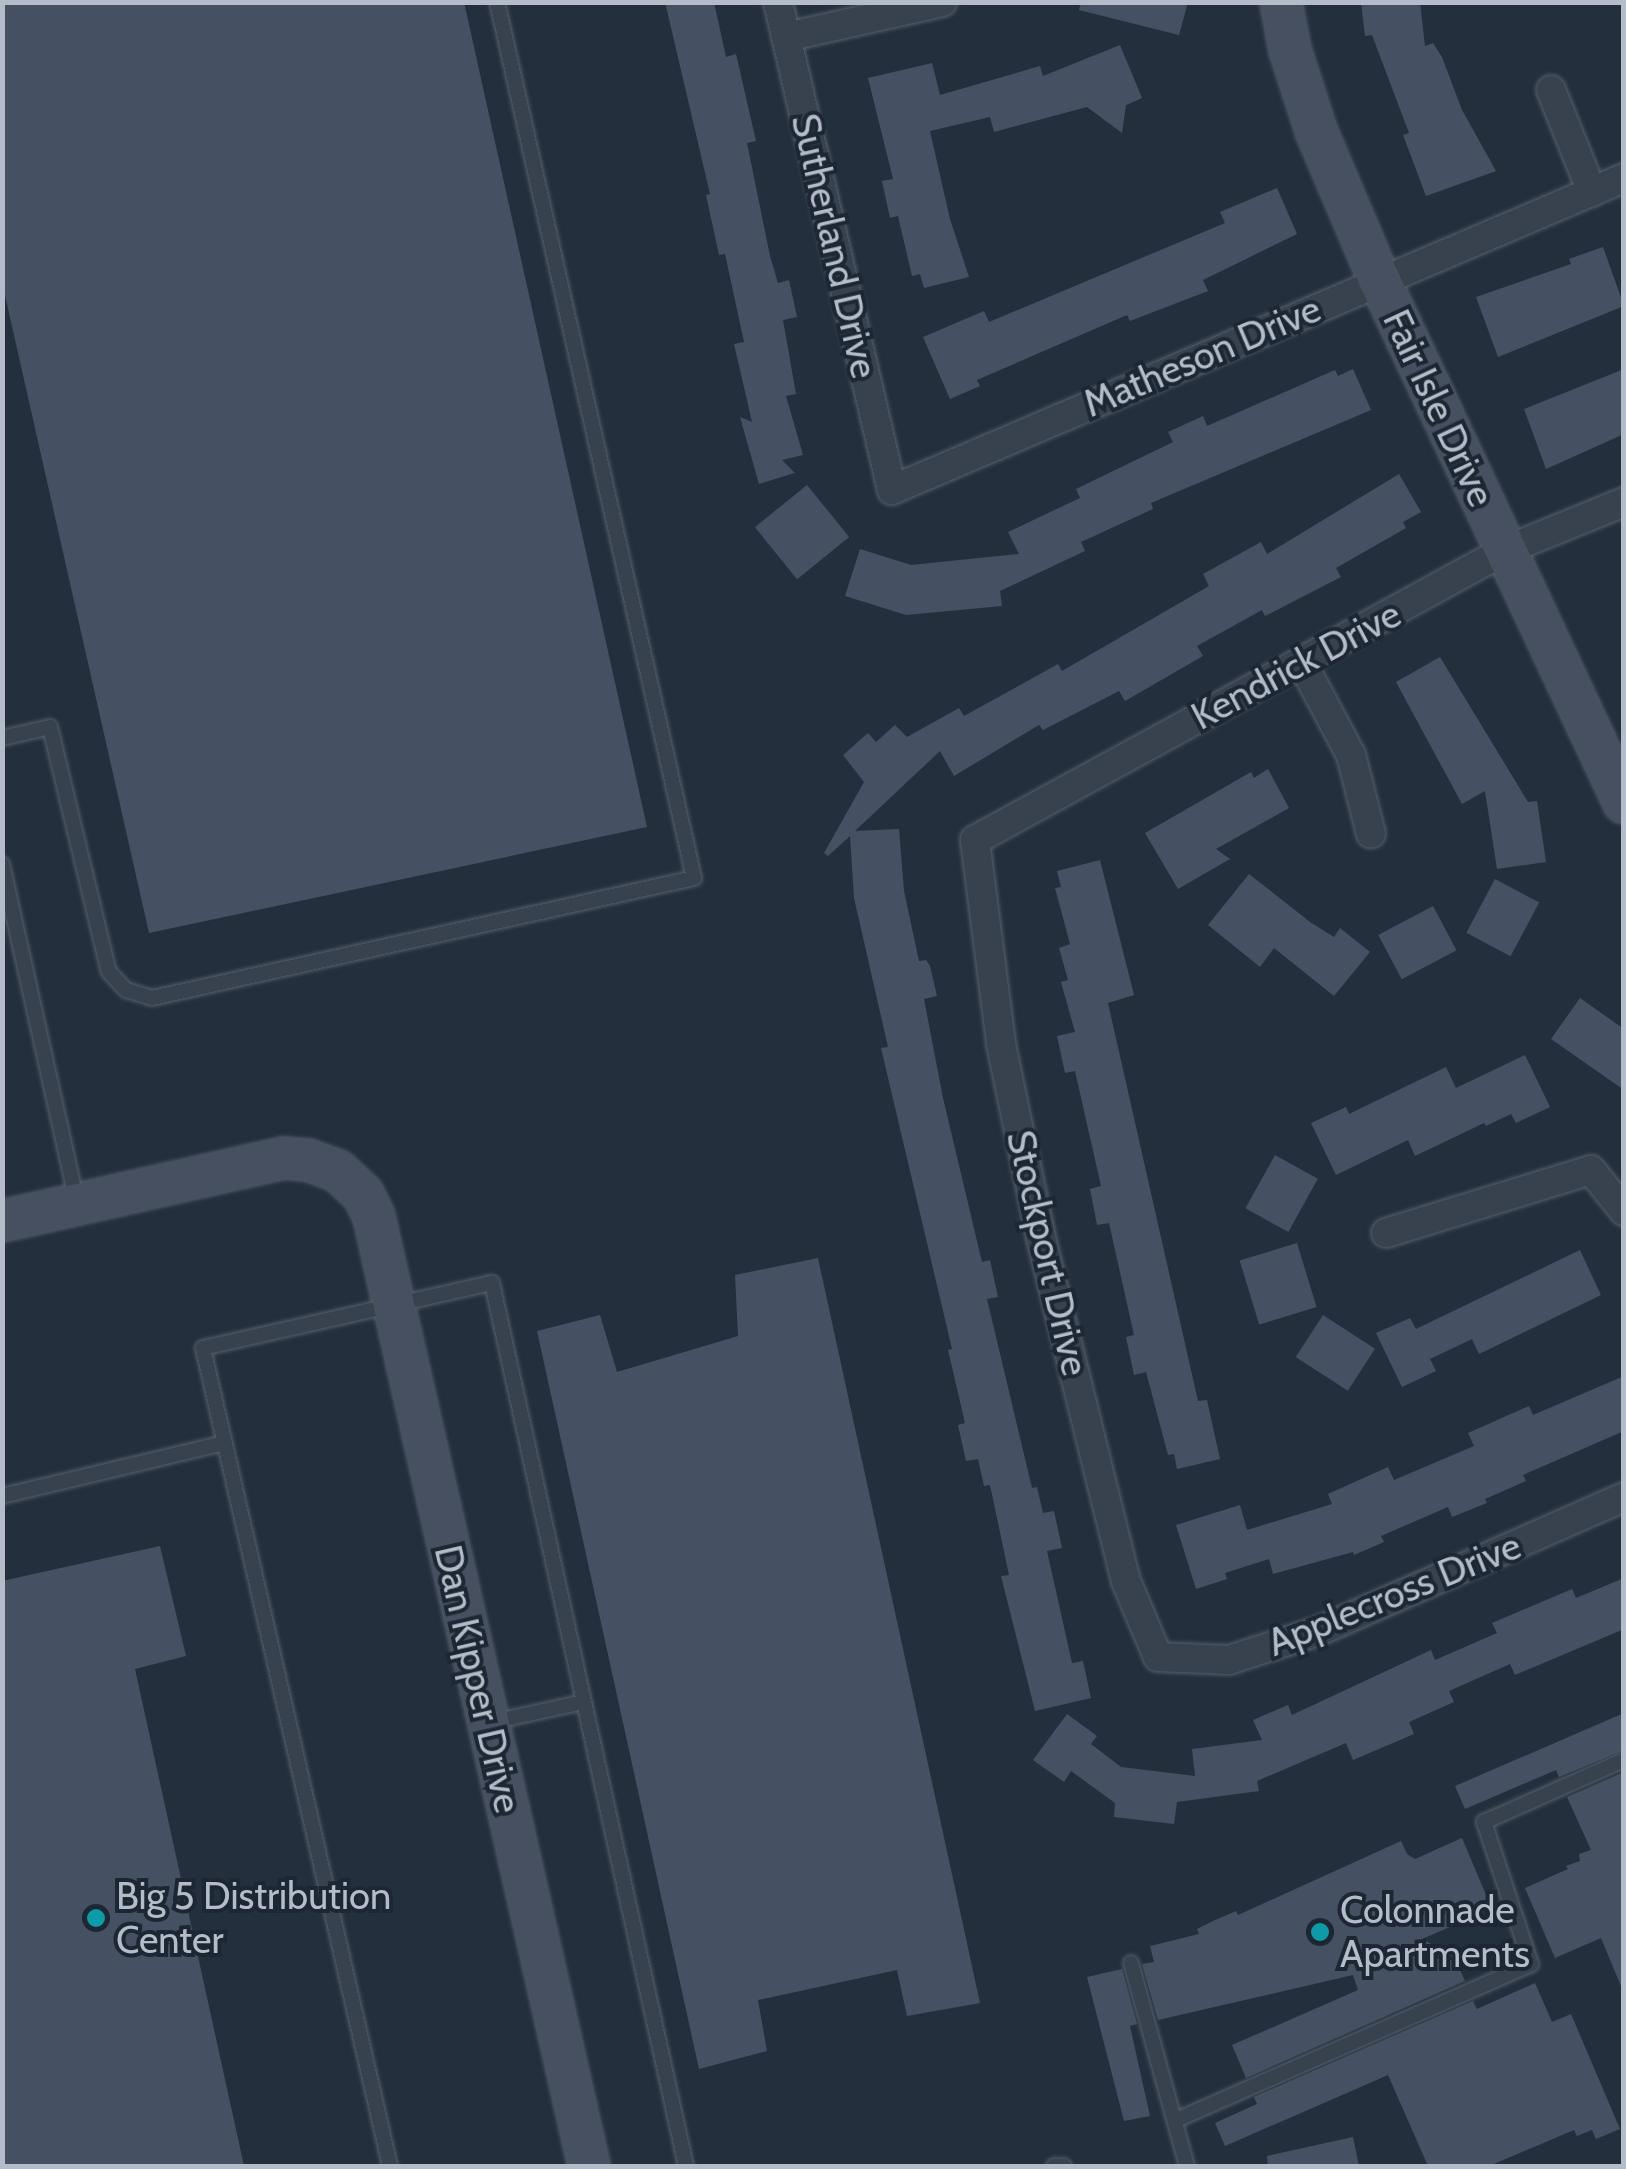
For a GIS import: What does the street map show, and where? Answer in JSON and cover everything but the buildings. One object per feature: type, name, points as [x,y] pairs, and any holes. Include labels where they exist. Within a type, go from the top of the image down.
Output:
[{"type":"street","name":"Sutherland Drive","points":[[778,2],[892,490]]},
{"type":"street","points":[[786,37],[942,2]]},
{"type":"street","name":"Fair Isle Drive","points":[[1281,2],[1290,50],[1317,132],[1379,278],[1624,803]]},
{"type":"street","points":[[1551,90],[1592,192]]},
{"type":"street","name":"Matheson Drive","points":[[892,490],[1379,278],[1624,178]]},
{"type":"street","name":"Kendrick Drive","points":[[975,840],[1504,551],[1624,502]]},
{"type":"street","points":[[1302,663],[1350,756],[1371,834]]},
{"type":"street","name":"Stockport Drive","points":[[975,840],[1001,1044],[1042,1238],[1126,1581],[1158,1658]]},
{"type":"street","name":"Dan Kipper Drive","points":[[78,1205],[284,1158],[308,1160],[338,1172],[362,1194],[374,1217],[589,2166]]},
{"type":"street","points":[[1386,1233],[1591,1170],[1624,1211]]},
{"type":"street","points":[[2,1221],[78,1205]]},
{"type":"street","name":"Applecross Drive","points":[[1158,1658],[1229,1660],[1319,1631],[1624,1497]]},
{"type":"lane","points":[[2,738],[50,727],[109,972],[126,990],[152,998],[694,878],[497,2]]},
{"type":"lane","points":[[2,864],[78,1205]]},
{"type":"lane","points":[[390,2166],[203,1348],[492,1283],[686,2166]]},
{"type":"lane","points":[[2,1496],[225,1443]]},
{"type":"lane","points":[[488,1723],[584,1702]]},
{"type":"lane","points":[[1176,2120],[1531,1964],[1484,1822],[1624,1760]]},
{"type":"lane","points":[[1131,1963],[1187,2166]]},
{"type":"lane","points":[[1054,2166],[1064,2166]]},
{"type":"place","name":"Big 5 Distribution Center","points":[[96,1918]]},
{"type":"place","name":"Colonnade Apartments","points":[[1320,1932]]}]
